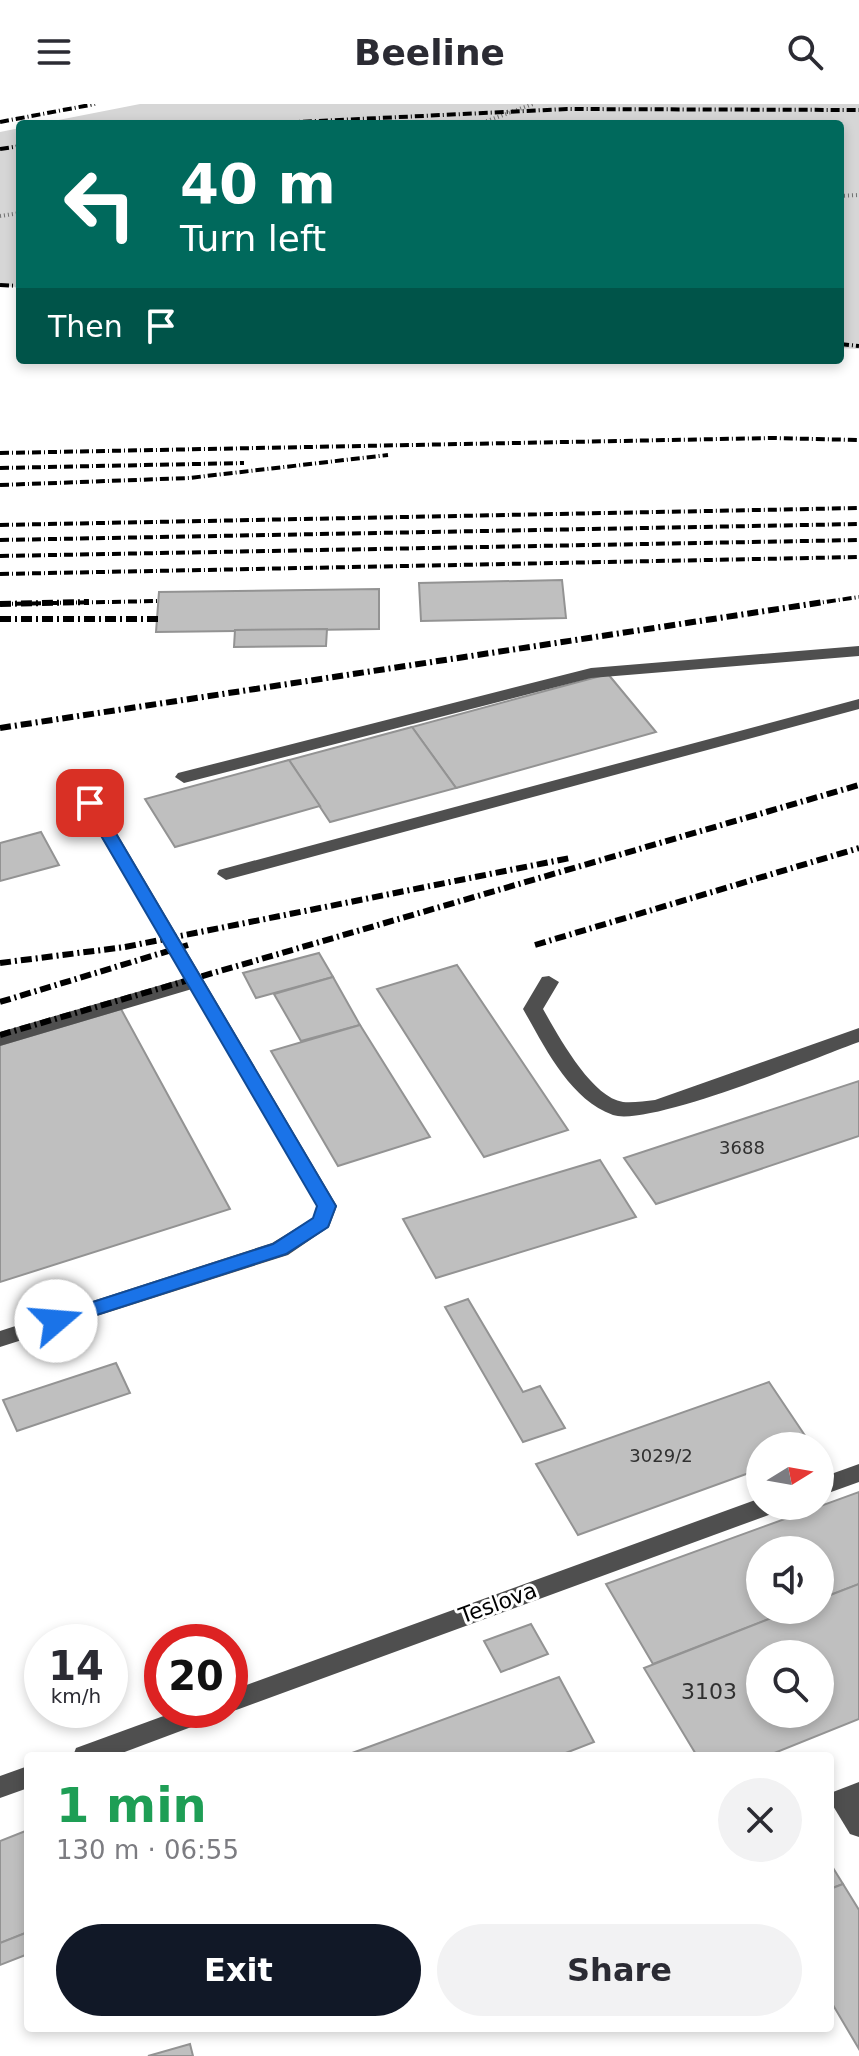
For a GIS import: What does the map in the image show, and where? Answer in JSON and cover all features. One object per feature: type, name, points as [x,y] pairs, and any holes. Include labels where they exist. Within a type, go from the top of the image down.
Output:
[{"type":"lane","points":[[184,777],[591,673],[859,651]]},
{"type":"lane","points":[[226,874],[859,704]]},
{"type":"lane","points":[[0,1339],[280,1249],[322,1222],[327,1206],[90,803]]},
{"type":"lane","points":[[0,1039],[197,981]]},
{"type":"lane","points":[[549,982],[533,1009],[559,1055],[594,1096],[618,1109],[656,1107],[859,1035]]},
{"type":"lane","points":[[834,1482],[859,1473]]},
{"type":"lane","name":"Teslova","points":[[248,1695],[746,1513]]},
{"type":"lane","points":[[96,1752],[160,1728]]},
{"type":"lane","points":[[0,1787],[24,1778]]},
{"type":"lane","points":[[859,1793],[842,1800],[859,1826]]},
{"type":"path","points":[[492,120],[533,104]]},
{"type":"shaded area","points":[[140,104],[859,104],[859,349],[844,348],[844,120],[58,120]]},
{"type":"shaded area","points":[[16,129],[16,287],[0,286],[0,132]]},
{"type":"building","points":[[562,580],[566,618],[421,621],[419,583]]},
{"type":"building","points":[[379,589],[379,629],[156,632],[159,592]]},
{"type":"building","points":[[327,629],[326,646],[234,647],[235,630]]},
{"type":"building","points":[[608,674],[656,732],[456,788],[412,727]]},
{"type":"building","points":[[412,727],[456,788],[330,822],[289,760]]},
{"type":"building","points":[[289,760],[320,806],[175,847],[145,799]]},
{"type":"building","points":[[41,832],[59,865],[0,881],[0,843]]},
{"type":"building","points":[[319,953],[333,977],[256,998],[243,973]]},
{"type":"building","points":[[457,965],[568,1130],[484,1157],[377,989]]},
{"type":"building","points":[[333,977],[360,1025],[301,1041],[274,994]]},
{"type":"building","points":[[121,1009],[230,1209],[0,1282],[0,1045]]},
{"type":"building","points":[[360,1025],[430,1137],[338,1166],[271,1051]]},
{"type":"building","points":[[859,1081],[859,1136],[656,1204],[624,1158]]},
{"type":"building","points":[[600,1160],[636,1217],[436,1278],[403,1219]]},
{"type":"building","points":[[468,1299],[523,1392],[540,1386],[565,1428],[523,1442],[445,1307]]},
{"type":"building","points":[[116,1363],[130,1393],[17,1431],[3,1400]]},
{"type":"building","points":[[769,1382],[803,1432],[746,1432],[746,1474],[578,1535],[536,1464]]},
{"type":"building","points":[[859,1492],[859,1584],[834,1594],[834,1536],[746,1536],[746,1624],[756,1624],[653,1664],[606,1584],[782,1520],[834,1520],[834,1501]]},
{"type":"building","points":[[859,1584],[859,1719],[777,1752],[695,1752],[644,1668],[756,1624],[834,1624],[834,1594]]},
{"type":"building","points":[[531,1624],[548,1654],[501,1672],[484,1641]]},
{"type":"building","points":[[559,1677],[594,1742],[568,1752],[355,1752]]},
{"type":"building","points":[[24,1832],[24,1934],[0,1943],[0,1841]]},
{"type":"building","points":[[834,1869],[843,1884],[834,1887]]},
{"type":"building","points":[[843,1884],[859,1910],[859,2049],[834,2007],[834,1887]]},
{"type":"building","points":[[24,1934],[24,1956],[0,1965],[0,1943]]},
{"type":"building","points":[[190,2044],[193,2056],[148,2056]]},
{"type":"railway","points":[[0,122],[95,104]]},
{"type":"railway","points":[[338,120],[567,109],[859,110]]},
{"type":"railway","points":[[0,149],[16,147]]},
{"type":"railway","points":[[0,285],[16,286]]},
{"type":"railway","points":[[844,344],[859,346]]},
{"type":"railway","points":[[0,453],[772,438],[859,440]]},
{"type":"railway","points":[[0,485],[189,478],[388,455]]},
{"type":"railway","points":[[0,468],[244,463]]},
{"type":"railway","points":[[0,525],[859,508]]},
{"type":"railway","points":[[0,540],[859,524]]},
{"type":"railway","points":[[0,556],[859,540]]},
{"type":"railway","points":[[0,574],[859,557]]},
{"type":"railway","points":[[811,604],[859,597]]},
{"type":"railway","points":[[89,602],[0,604],[159,601]]},
{"type":"railway","points":[[0,728],[824,602]]},
{"type":"railway","points":[[0,619],[158,619]]},
{"type":"railway","points":[[0,1035],[859,785]]},
{"type":"railway","points":[[535,945],[859,848]]},
{"type":"railway","points":[[0,963],[125,947],[570,858]]},
{"type":"railway","points":[[0,1002],[188,945]]},
{"type":"route","points":[[56,1321],[280,1249],[322,1222],[327,1206],[90,803]]}]
